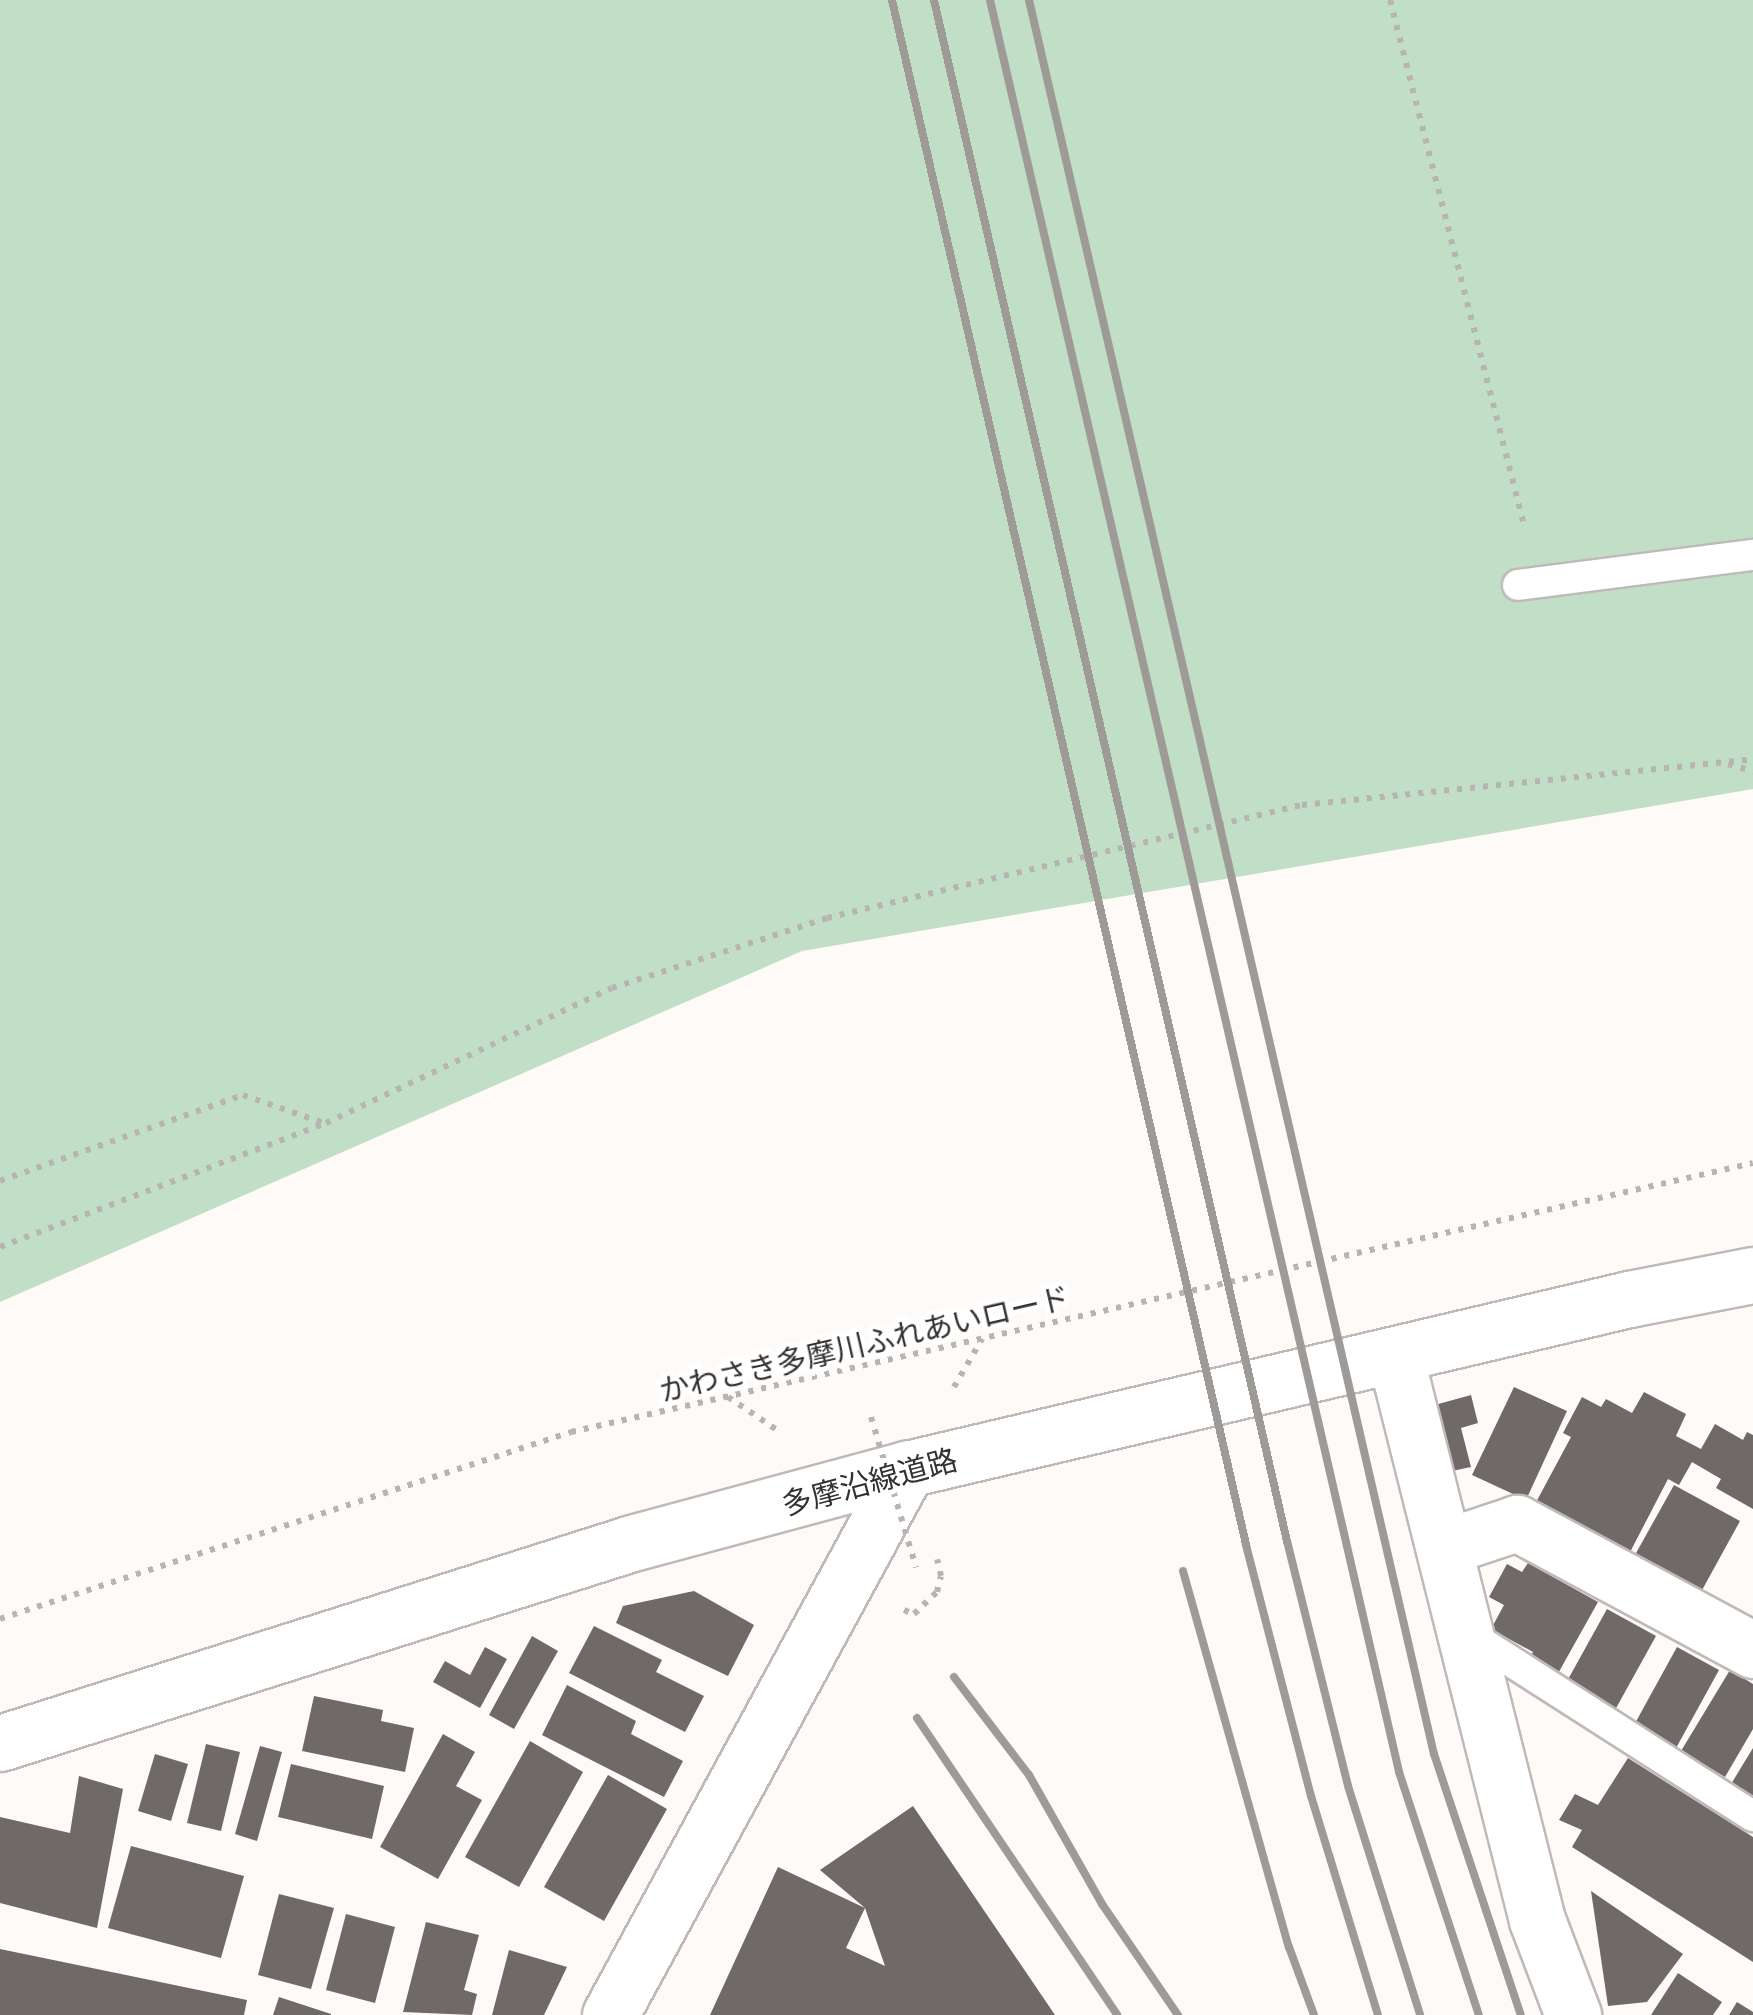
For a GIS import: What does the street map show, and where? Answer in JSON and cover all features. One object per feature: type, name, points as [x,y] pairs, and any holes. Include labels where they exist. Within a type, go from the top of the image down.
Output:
[{"type":"main road","name":"多摩沿線道路","points":[[0,1743],[632,1543],[907,1469],[1629,1298],[1753,1275]]},
{"type":"main road","points":[[1394,1355],[1537,1920],[1573,2015]]},
{"type":"main road","points":[[610,2015],[907,1469]]},
{"type":"main road","points":[[1445,1547],[1517,1523],[1753,1650]]},
{"type":"lane","points":[[1518,585],[1753,555]]},
{"type":"lane","points":[[1466,1632],[1753,1816]]},
{"type":"path","points":[[1390,0],[1528,540]]},
{"type":"path","points":[[0,1247],[326,1123],[612,988],[827,918],[1302,805],[1726,764],[1753,758]]},
{"type":"path","points":[[1726,764],[1753,771]]},
{"type":"path","points":[[0,1181],[243,1095],[326,1123]]},
{"type":"path","name":"かわさき多摩川ふれあいロード","points":[[0,1619],[571,1432],[1753,1164]]},
{"type":"path","points":[[950,1394],[982,1338]]},
{"type":"path","points":[[727,1396],[793,1441]]},
{"type":"path","points":[[871,1417],[916,1567]]},
{"type":"green space","points":[[0,0],[1753,0],[1753,789],[802,951],[0,1302]]},
{"type":"building","points":[[1514,1387],[1567,1411],[1526,1500],[1472,1475]]},
{"type":"building","points":[[1644,1392],[1686,1414],[1676,1436],[1701,1449],[1715,1424],[1743,1440],[1747,1432],[1753,1435],[1753,1509],[1716,1488],[1721,1479],[1692,1462],[1679,1485],[1668,1479],[1628,1556],[1534,1506],[1571,1437],[1563,1433],[1582,1397],[1601,1407],[1606,1399],[1632,1413]]},
{"type":"building","points":[[1471,1395],[1478,1423],[1461,1428],[1471,1467],[1447,1472],[1431,1406]]},
{"type":"building","points":[[1674,1485],[1740,1521],[1701,1592],[1635,1555]]},
{"type":"building","points":[[1528,1563],[1598,1602],[1556,1677],[1528,1662],[1533,1652],[1491,1629],[1504,1605],[1489,1597],[1507,1564],[1522,1572]]},
{"type":"building","points":[[694,1591],[754,1625],[728,1676],[616,1623],[623,1606]]},
{"type":"building","points":[[1607,1609],[1656,1636],[1615,1710],[1566,1683]]},
{"type":"building","points":[[594,1626],[662,1660],[656,1672],[704,1696],[685,1732],[569,1673]]},
{"type":"building","points":[[532,1636],[558,1651],[514,1729],[489,1715]]},
{"type":"building","points":[[485,1647],[507,1659],[480,1708],[433,1682],[445,1661],[470,1675]]},
{"type":"building","points":[[1677,1647],[1719,1670],[1675,1750],[1633,1727]]},
{"type":"building","points":[[1730,1670],[1753,1684],[1753,1729],[1725,1777],[1681,1751]]},
{"type":"building","points":[[567,1685],[636,1721],[631,1734],[683,1761],[664,1797],[542,1735]]},
{"type":"building","points":[[314,1696],[383,1710],[381,1721],[414,1728],[405,1772],[302,1751]]},
{"type":"building","points":[[443,1734],[475,1752],[456,1786],[482,1800],[438,1879],[380,1847]]},
{"type":"building","points":[[530,1741],[583,1772],[519,1887],[465,1857]]},
{"type":"building","points":[[206,1744],[240,1752],[221,1831],[187,1823]]},
{"type":"building","points":[[260,1746],[282,1752],[257,1841],[235,1834]]},
{"type":"building","points":[[1753,1748],[1753,1803],[1728,1789]]},
{"type":"building","points":[[155,1754],[188,1764],[171,1821],[138,1811]]},
{"type":"building","points":[[1628,1758],[1753,1837],[1753,1962],[1572,1847],[1582,1830],[1559,1820],[1575,1794],[1598,1805]]},
{"type":"building","points":[[291,1764],[384,1786],[372,1839],[278,1817]]},
{"type":"building","points":[[608,1775],[667,1809],[604,1921],[544,1887]]},
{"type":"building","points":[[79,1776],[123,1789],[97,1928],[0,1903],[0,1817],[70,1833]]},
{"type":"building","points":[[913,1806],[1055,2015],[710,2015],[778,1867],[865,1908],[820,1870]],"holes":[[[865,1908],[885,1966],[846,1948]]]},
{"type":"building","points":[[131,1846],[244,1876],[221,1958],[108,1928]]},
{"type":"building","points":[[1591,1891],[1683,1954],[1647,2002],[1608,2006]]},
{"type":"building","points":[[279,1894],[334,1908],[311,1989],[258,1975]]},
{"type":"building","points":[[346,1914],[395,1927],[375,2003],[326,1990]]},
{"type":"building","points":[[426,1922],[479,1935],[464,1990],[477,1994],[472,2015],[403,2012]]},
{"type":"building","points":[[0,1949],[247,2000],[244,2015],[0,2015]]},
{"type":"building","points":[[509,1950],[567,1967],[544,2015],[492,2015]]},
{"type":"building","points":[[1678,1973],[1722,2002],[1713,2015],[1651,2015]]},
{"type":"building","points":[[279,1997],[331,2014],[331,2015],[273,2015]]},
{"type":"building","points":[[1737,2002],[1753,2012],[1753,2015],[1729,2015]]},
{"type":"railway","points":[[892,0],[1246,1545],[1311,1796],[1378,2015]]},
{"type":"railway","points":[[934,0],[1287,1541],[1348,1786],[1420,2015]]},
{"type":"railway","points":[[990,0],[1399,1772],[1479,2015]]},
{"type":"railway","points":[[1029,0],[1434,1754],[1521,2015]]},
{"type":"railway","points":[[1183,1571],[1289,1947],[1314,2015]]},
{"type":"railway","points":[[954,1677],[1029,1775],[1102,1904],[1178,2015]]},
{"type":"railway","points":[[917,1718],[1117,2015]]}]
